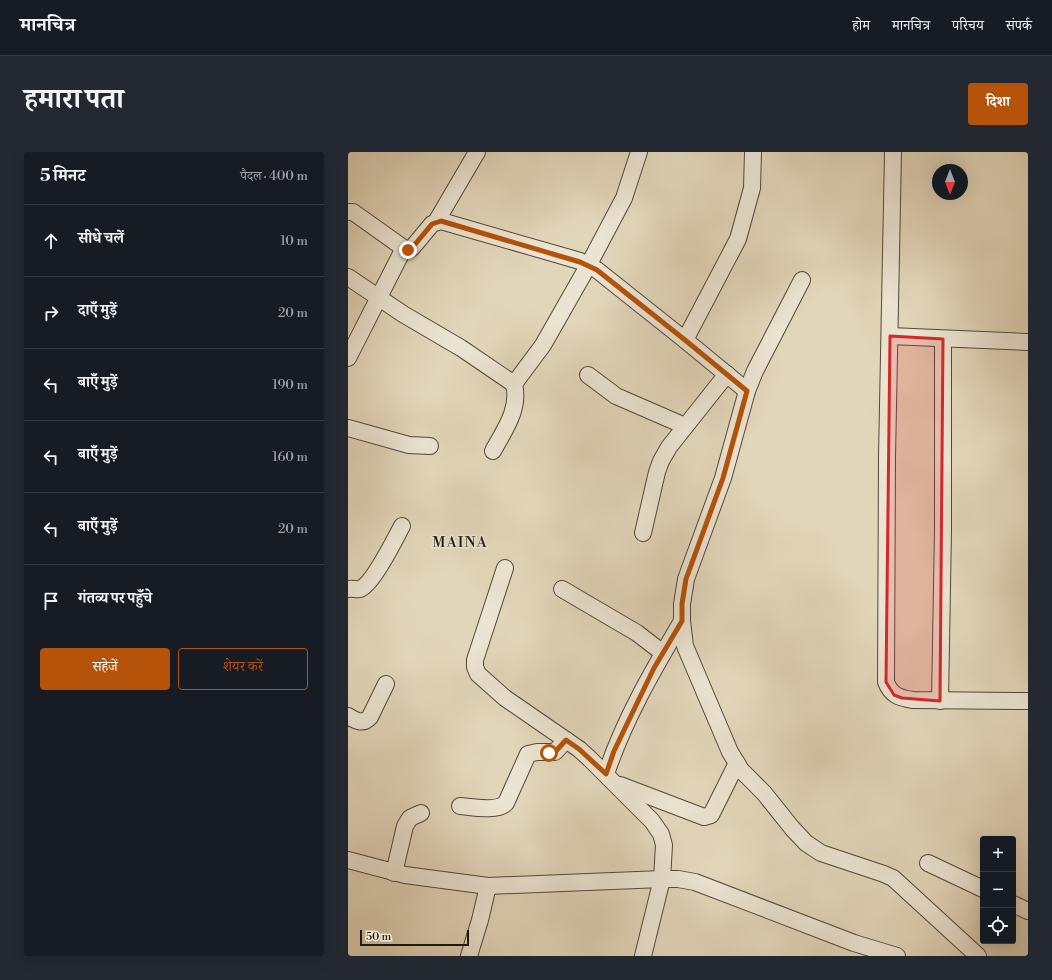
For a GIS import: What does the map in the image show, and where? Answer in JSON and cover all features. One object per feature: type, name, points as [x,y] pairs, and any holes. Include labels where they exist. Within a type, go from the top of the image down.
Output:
[{"type":"street","points":[[348,209],[408,250],[412,248],[432,224],[436,222],[477,152]]},
{"type":"street","points":[[514,384],[543,345],[588,266],[624,198],[639,152]]},
{"type":"street","points":[[685,340],[738,239],[752,188],[753,152]]},
{"type":"street","points":[[893,152],[887,457],[886,682],[889,690],[894,694],[902,698],[913,700],[1028,701]]},
{"type":"street","points":[[436,222],[446,222],[580,262],[597,270],[747,391]]},
{"type":"street","points":[[348,358],[404,248]]},
{"type":"street","points":[[348,277],[403,314],[461,348],[514,384],[516,391],[516,402],[512,414],[493,451]]},
{"type":"street","points":[[802,280],[755,371],[747,391],[723,478],[686,579],[682,604],[682,621],[685,646],[730,752],[741,770],[764,793],[806,843],[821,853],[892,878],[978,956]]},
{"type":"street","points":[[890,336],[1028,342]]},
{"type":"street","points":[[940,700],[943,529],[943,339]]},
{"type":"street","points":[[588,374],[616,396],[685,426]]},
{"type":"street","points":[[642,533],[656,472],[670,447],[685,426],[727,374]]},
{"type":"street","points":[[348,428],[409,445],[430,446]]},
{"type":"street","points":[[348,589],[360,589],[366,584],[385,557],[402,526]]},
{"type":"street","points":[[505,568],[475,660],[475,667],[478,674],[505,698],[579,749],[652,821],[661,834],[664,845],[662,879],[643,956]]},
{"type":"street","points":[[562,589],[637,633],[663,653]]},
{"type":"street","points":[[610,778],[614,751],[654,668],[682,621]]},
{"type":"street","points":[[348,716],[362,722],[368,719],[386,684]]},
{"type":"street","points":[[460,806],[493,808],[503,806],[506,803],[528,754],[537,752],[555,752],[566,740]]},
{"type":"street","points":[[610,778],[704,817],[710,815],[737,763]]},
{"type":"street","points":[[394,873],[405,826],[410,818],[421,813]]},
{"type":"street","points":[[348,860],[405,876],[488,886],[678,879],[695,882],[854,943],[897,956]]},
{"type":"street","points":[[928,863],[980,889]]},
{"type":"street","points":[[469,956],[488,886]]},
{"type":"street","points":[[1016,905],[1028,911]]},
{"type":"highlighted area","points":[[890,336],[943,339],[940,701],[902,698],[894,695],[886,682]]},
{"type":"district","name":"MAINA","points":[[460,542]]},
{"type":"route","points":[[408,250],[412,248],[432,224],[441,221],[580,262],[597,270],[747,391],[723,478],[686,579],[682,604],[682,621],[654,668],[614,751],[606,774],[579,749],[566,740],[555,752],[549,753]]}]
